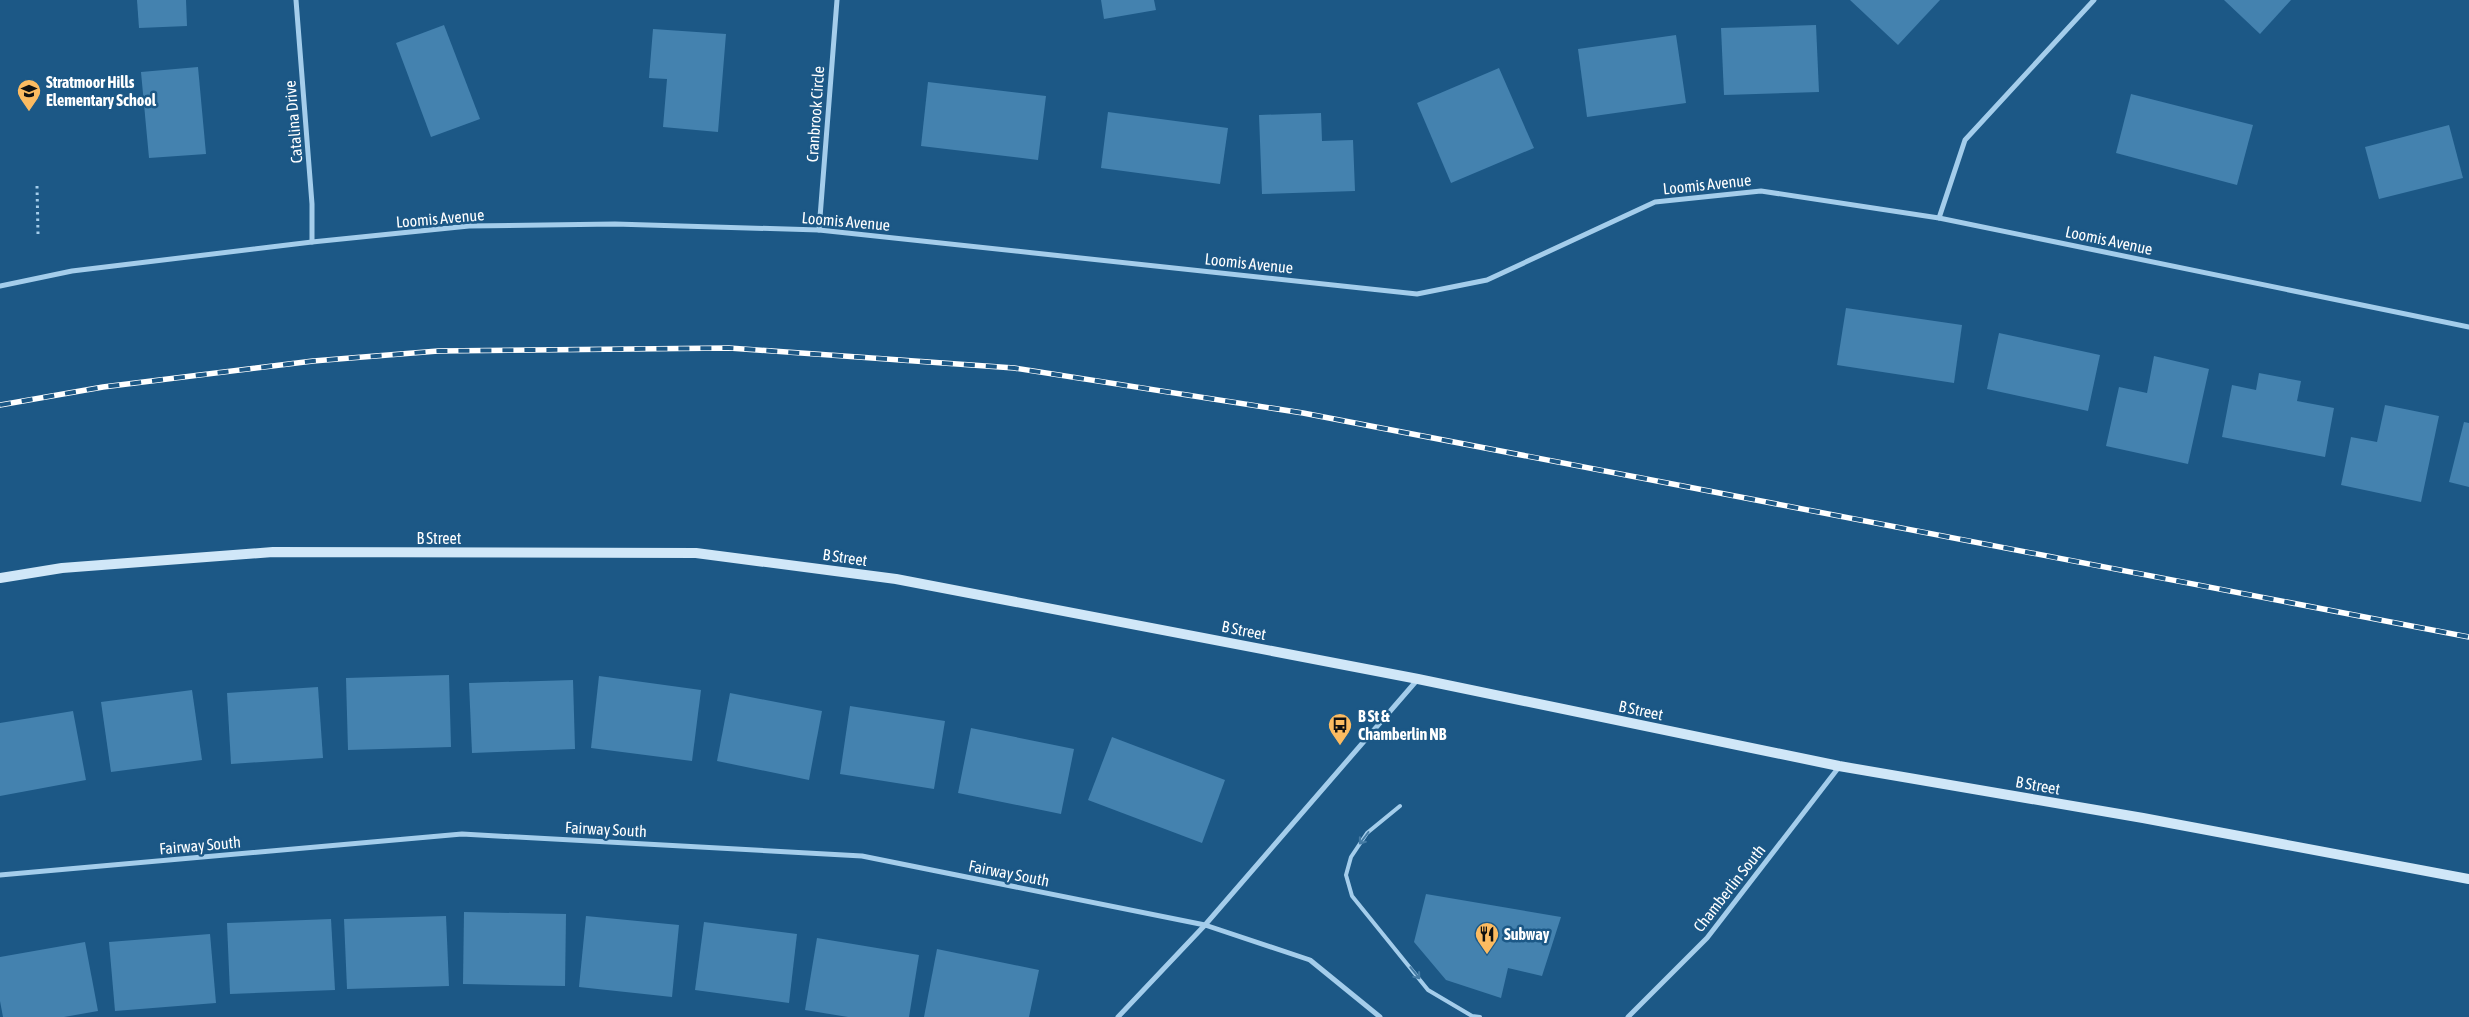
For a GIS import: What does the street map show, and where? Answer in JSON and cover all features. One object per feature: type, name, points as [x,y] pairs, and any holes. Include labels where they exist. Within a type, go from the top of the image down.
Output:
[{"type":"main road","name":"B Street","points":[[0,578],[62,568],[273,552],[696,552],[896,579],[1418,679],[1840,766],[2143,818],[2469,879]]},
{"type":"street","name":"Catalina Drive","points":[[296,0],[312,204],[312,242]]},
{"type":"street","name":"Cranbrook Circle","points":[[819,230],[837,0]]},
{"type":"street","points":[[1939,218],[1965,140],[2094,0]]},
{"type":"street","name":"Loomis Avenue","points":[[0,286],[72,271],[312,242],[469,226],[615,224],[819,230],[1417,294],[1487,280],[1655,202],[1761,191],[1939,218],[2469,327]]},
{"type":"street","points":[[1118,1017],[1205,925],[1418,679]]},
{"type":"street","name":"Chamberlin South","points":[[1628,1017],[1706,938],[1840,766]]},
{"type":"street","name":"Fairway South","points":[[0,875],[462,834],[862,856],[1205,925],[1310,960],[1380,1017]]},
{"type":"lane","points":[[1400,806],[1367,833],[1350,857],[1346,874],[1352,896],[1428,990],[1472,1016],[1480,1017]]},
{"type":"path","points":[[37,186],[38,234]]},
{"type":"building","points":[[137,0],[186,0],[187,26],[139,28]]},
{"type":"building","points":[[1101,0],[1154,0],[1156,10],[1104,19]]},
{"type":"building","points":[[1850,0],[1940,0],[1898,45]]},
{"type":"building","points":[[2224,0],[2291,0],[2260,34]]},
{"type":"building","points":[[444,25],[480,119],[431,137],[396,43]]},
{"type":"building","points":[[1816,25],[1819,92],[1724,95],[1721,28]]},
{"type":"building","points":[[653,29],[726,34],[718,132],[663,127],[667,79],[649,78]]},
{"type":"building","points":[[1676,35],[1686,103],[1587,117],[1578,49]]},
{"type":"building","points":[[198,67],[206,154],[149,158],[141,72]]},
{"type":"building","points":[[1499,68],[1534,148],[1451,183],[1417,103]]},
{"type":"building","points":[[928,82],[1046,96],[1038,160],[921,146]]},
{"type":"building","points":[[2131,94],[2253,125],[2237,185],[2116,153]]},
{"type":"building","points":[[1108,112],[1228,128],[1220,184],[1101,168]]},
{"type":"building","points":[[1321,113],[1322,141],[1353,140],[1355,191],[1262,194],[1259,115]]},
{"type":"building","points":[[2449,125],[2463,178],[2379,199],[2365,147]]},
{"type":"building","points":[[1846,308],[1962,325],[1954,383],[1837,365]]},
{"type":"building","points":[[1999,333],[2100,355],[2088,411],[1987,389]]},
{"type":"building","points":[[2154,356],[2209,369],[2188,464],[2106,446],[2119,387],[2147,393]]},
{"type":"building","points":[[2259,373],[2301,381],[2297,401],[2334,408],[2325,457],[2222,437],[2232,385],[2256,390]]},
{"type":"building","points":[[2385,405],[2439,416],[2421,502],[2341,485],[2351,437],[2377,442]]},
{"type":"building","points":[[2464,422],[2469,423],[2469,487],[2449,482]]},
{"type":"building","points":[[449,675],[451,747],[348,750],[346,678]]},
{"type":"building","points":[[599,676],[701,690],[692,761],[591,748]]},
{"type":"building","points":[[573,680],[575,749],[472,753],[469,683]]},
{"type":"building","points":[[318,687],[323,758],[231,764],[227,693]]},
{"type":"building","points":[[192,690],[202,760],[111,772],[101,702]]},
{"type":"building","points":[[730,693],[822,711],[809,780],[717,761]]},
{"type":"building","points":[[850,706],[945,721],[934,789],[840,774]]},
{"type":"building","points":[[73,711],[86,780],[0,796],[0,723]]},
{"type":"building","points":[[971,728],[1074,749],[1061,814],[958,793]]},
{"type":"building","points":[[1112,737],[1225,780],[1202,843],[1088,800]]},
{"type":"building","name":"Subway","points":[[1426,894],[1561,917],[1542,976],[1508,968],[1501,998],[1446,980],[1414,942]]},
{"type":"building","points":[[464,912],[566,914],[565,986],[463,984]]},
{"type":"building","points":[[446,916],[449,986],[347,989],[344,919]]},
{"type":"building","points":[[586,916],[679,925],[672,997],[579,987]]},
{"type":"building","points":[[331,919],[335,990],[230,994],[227,923]]},
{"type":"building","points":[[704,922],[797,934],[789,1003],[695,990]]},
{"type":"building","points":[[210,934],[216,1003],[115,1011],[109,942]]},
{"type":"building","points":[[817,938],[919,955],[909,1017],[848,1017],[805,1010]]},
{"type":"building","points":[[85,942],[98,1011],[64,1017],[3,1017],[0,1001],[0,957]]},
{"type":"building","points":[[937,949],[1039,970],[1029,1017],[924,1017]]},
{"type":"railway","points":[[0,405],[103,387],[313,361],[438,351],[729,348],[1014,368],[1303,413],[2469,637]]},
{"type":"place","name":"Stratmoor Hills Elementary School","points":[[29,112]]},
{"type":"place","name":"B St & Chamberlin NB","points":[[1340,746]]},
{"type":"place","name":"Subway","points":[[1487,955]]}]
